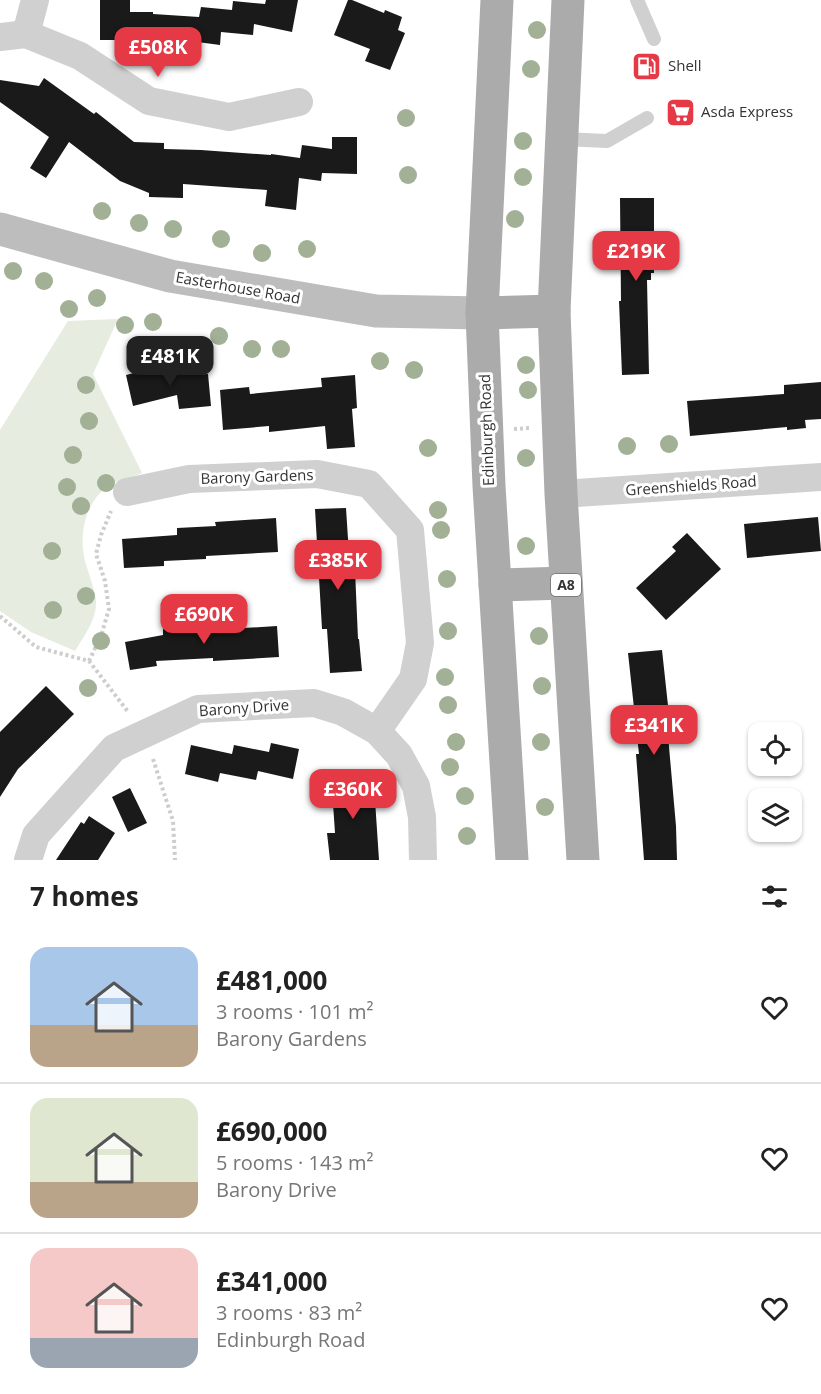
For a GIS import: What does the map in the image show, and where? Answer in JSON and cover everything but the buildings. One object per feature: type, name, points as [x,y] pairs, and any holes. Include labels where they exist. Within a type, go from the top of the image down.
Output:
[{"type":"main road","name":"Edinburgh Road","points":[[497,0],[482,313],[489,486],[512,860]]},
{"type":"main road","name":"A8","points":[[568,0],[554,311],[561,494],[583,860]]},
{"type":"main road","points":[[482,313],[554,311]]},
{"type":"main road","points":[[495,585],[566,584]]},
{"type":"street","points":[[35,0],[13,36],[80,56],[149,101],[230,117],[299,102]]},
{"type":"street","name":"Easterhouse Road","points":[[0,229],[170,276],[376,311],[482,313]]},
{"type":"street","name":"Barony Gardens","points":[[127,492],[189,479],[317,474],[369,484],[410,530],[420,643],[413,679],[377,731]]},
{"type":"street","name":"Greenshields Road","points":[[561,494],[821,477]]},
{"type":"street","name":"Barony Drive","points":[[28,860],[36,834],[114,748],[198,709],[314,703],[343,712],[377,731],[399,755],[416,786],[422,817],[423,860]]},
{"type":"lane","points":[[637,0],[654,39]]},
{"type":"lane","points":[[562,139],[607,141],[647,118]]},
{"type":"path","points":[[0,616],[36,647],[89,661],[101,636],[109,609],[105,580],[96,554],[111,511],[127,492]]},
{"type":"shaded area","points":[[118,319],[93,374],[142,473],[116,482],[103,490],[90,507],[86,517],[83,550],[96,608],[89,627],[75,651],[31,632],[0,611],[0,430],[68,321]]},
{"type":"place","name":"Shell","points":[[647,66]]},
{"type":"place","name":"Asda Express","points":[[680,112]]}]
